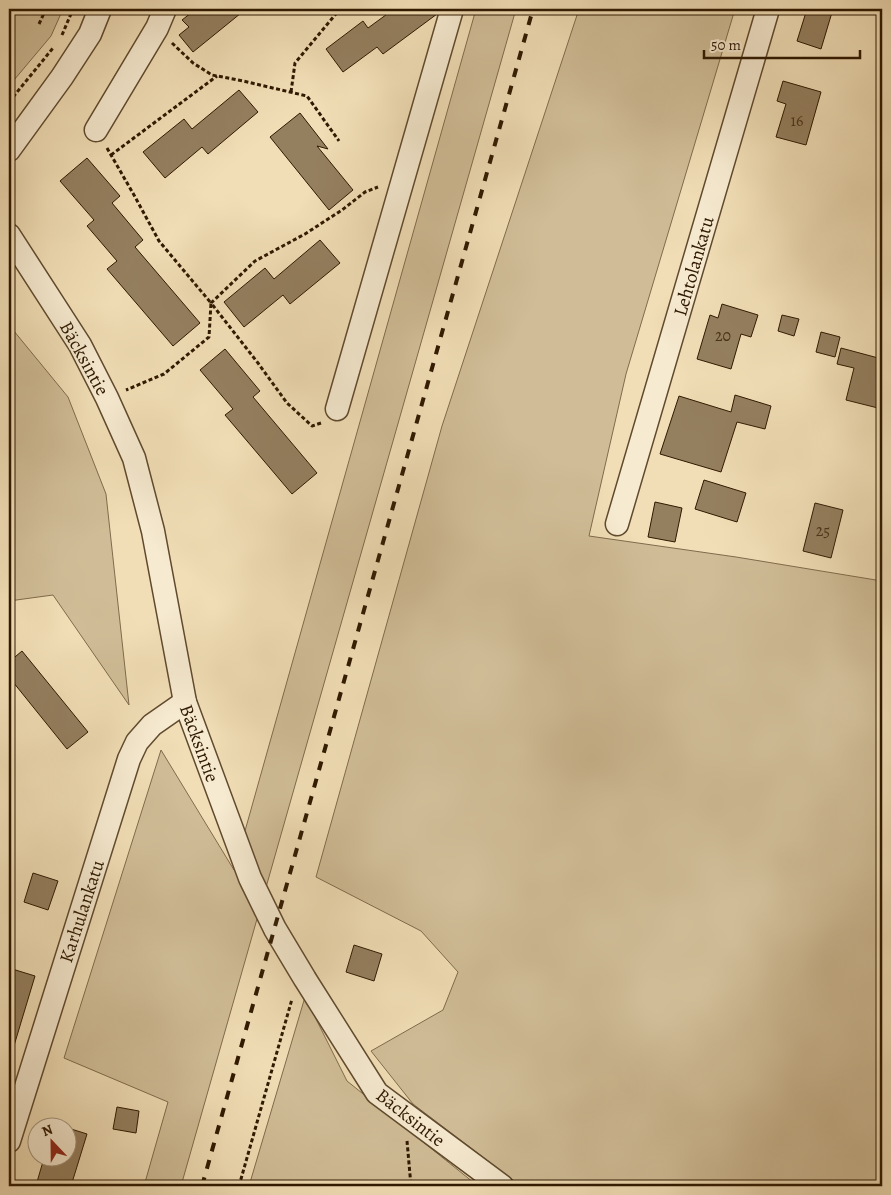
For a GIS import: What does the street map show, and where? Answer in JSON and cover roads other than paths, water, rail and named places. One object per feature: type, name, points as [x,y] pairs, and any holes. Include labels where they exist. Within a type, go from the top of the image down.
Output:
[{"type":"street","points":[[9,150],[62,77],[90,34],[100,9]]},
{"type":"street","points":[[337,409],[452,9]]},
{"type":"street","name":"Lehtolankatu","points":[[617,524],[768,9]]},
{"type":"street","points":[[96,130],[161,18]]},
{"type":"street","name":"Bäcksintie","points":[[9,235],[80,345],[107,398],[134,458],[153,531],[185,702],[250,878],[275,930],[377,1093],[502,1186]]},
{"type":"street","name":"Karhulankatu","points":[[9,1141],[130,759],[138,742],[152,725],[185,702]]},
{"type":"railway","points":[[202,1186],[533,9]]}]
